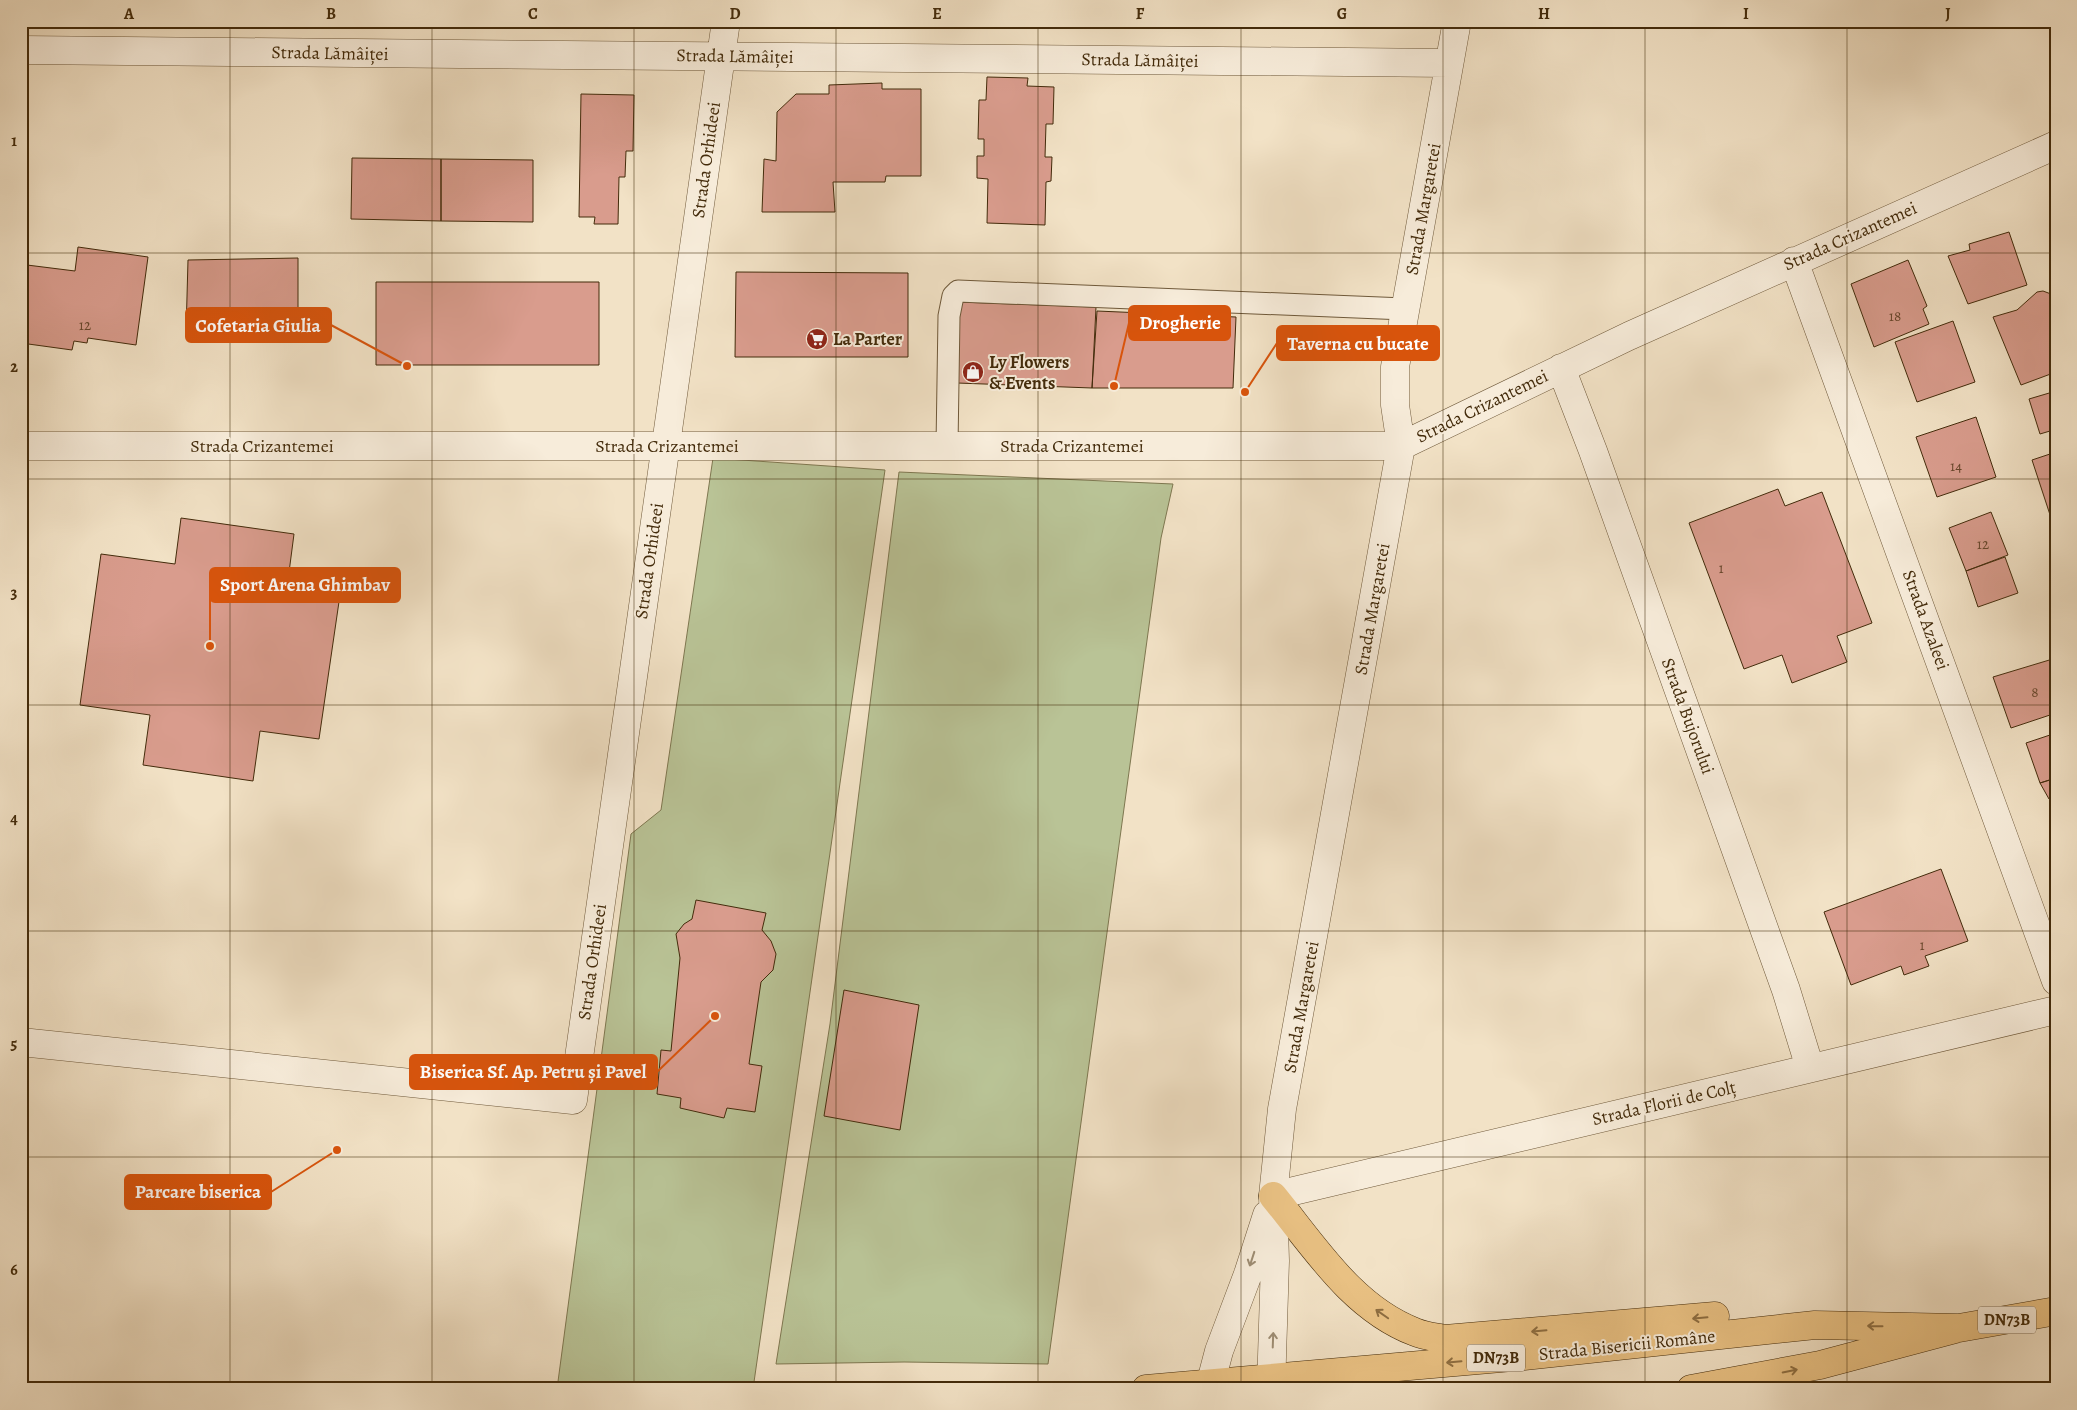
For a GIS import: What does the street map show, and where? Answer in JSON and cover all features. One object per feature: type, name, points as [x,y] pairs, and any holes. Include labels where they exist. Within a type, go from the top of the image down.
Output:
[{"type":"main road","points":[[1273,1196],[1342,1281],[1364,1302],[1391,1321],[1416,1333],[1445,1339],[1726,1316],[1754,1316],[1781,1328]]},
{"type":"main road","name":"Strada Bisericii Române","points":[[1691,1389],[1820,1365],[1959,1328],[2056,1311]]},
{"type":"main road","name":"Strada Bisericii Române","points":[[1146,1389],[1271,1383],[1816,1325],[1959,1328]]},
{"type":"street","name":"Strada Orhideei","points":[[21,1042],[573,1100],[726,21]]},
{"type":"street","name":"Strada Margaretei","points":[[1271,1383],[1275,1261],[1273,1196],[1282,1109],[1401,446],[1395,405],[1395,367],[1457,21]]},
{"type":"street","name":"Strada Lămâiței","points":[[21,50],[1449,63]]},
{"type":"street","name":"Strada Crizantemei","points":[[21,446],[1401,446],[1560,368],[1794,261],[2056,145]]},
{"type":"street","name":"Strada Azaleei","points":[[1794,261],[2056,981]]},
{"type":"street","name":"Strada Bujorului","points":[[1560,368],[1597,460],[1786,990],[1810,1068]]},
{"type":"street","name":"Strada Florii de Colț","points":[[1273,1196],[2056,1010]]},
{"type":"street","name":"Strada Margaretei","points":[[1210,1386],[1222,1343],[1248,1274],[1273,1196]]},
{"type":"lane","points":[[947,446],[950,316],[952,296],[958,291],[1405,309]]},
{"type":"green space","points":[[713,458],[885,470],[753,1389],[557,1389],[631,834],[661,810]]},
{"type":"green space","points":[[899,472],[1173,484],[1161,538],[1048,1364],[904,1362],[776,1364],[830,1024]]},
{"type":"building","points":[[987,77],[1028,78],[1027,86],[1054,87],[1053,124],[1046,124],[1045,157],[1052,157],[1051,181],[1046,182],[1045,225],[987,223],[988,179],[977,178],[977,156],[984,156],[984,139],[978,139],[979,100],[986,100]]},
{"type":"building","points":[[882,83],[882,89],[921,89],[921,176],[886,176],[885,182],[833,182],[835,212],[762,212],[764,159],[776,161],[777,112],[796,94],[829,94],[829,85]]},
{"type":"building","points":[[581,94],[634,95],[633,151],[626,151],[625,177],[619,177],[618,224],[594,224],[595,217],[579,217]]},
{"type":"building","points":[[352,158],[441,159],[441,221],[351,219]]},
{"type":"building","points":[[441,159],[533,160],[533,222],[441,221]]},
{"type":"building","points":[[2009,232],[2027,285],[1968,304],[1948,256],[1970,250],[1969,244]]},
{"type":"building","points":[[78,247],[148,257],[136,345],[88,338],[87,343],[74,341],[72,350],[21,343],[21,310],[27,265],[75,271]]},
{"type":"building","points":[[298,258],[298,334],[186,333],[188,260]]},
{"type":"building","points":[[1908,260],[1927,306],[1923,309],[1929,324],[1874,347],[1851,284]]},
{"type":"building","points":[[736,272],[908,273],[908,357],[735,357]]},
{"type":"building","points":[[376,282],[599,282],[599,365],[376,365]]},
{"type":"building","points":[[2043,291],[2051,294],[2056,303],[2056,372],[2021,385],[1993,317],[2017,310],[2037,292]]},
{"type":"building","points":[[959,302],[1096,307],[1092,388],[957,383]]},
{"type":"building","points":[[1097,311],[1236,317],[1233,388],[1092,388]]},
{"type":"building","points":[[1953,321],[1975,382],[1917,402],[1895,342]]},
{"type":"building","points":[[2056,391],[2056,446],[2054,446],[2050,431],[2040,434],[2029,399]]},
{"type":"building","points":[[1976,417],[1996,477],[1937,497],[1916,437]]},
{"type":"building","points":[[2056,452],[2056,533],[2032,460]]},
{"type":"building","points":[[1778,489],[1785,506],[1822,492],[1872,623],[1837,636],[1847,662],[1792,683],[1782,655],[1744,669],[1689,523]]},
{"type":"building","points":[[1991,512],[2008,555],[1966,571],[1949,528]]},
{"type":"building","points":[[181,518],[294,534],[288,580],[341,588],[319,739],[260,731],[253,781],[143,765],[150,715],[80,705],[101,554],[175,564]]},
{"type":"building","points":[[2005,557],[2018,593],[1978,607],[1966,571]]},
{"type":"building","points":[[2056,658],[2056,713],[2011,728],[1993,677]]},
{"type":"building","points":[[2056,733],[2056,778],[2040,783],[2026,743]]},
{"type":"building","points":[[2056,778],[2056,797],[2049,799],[2040,783]]},
{"type":"building","points":[[2056,808],[2056,826],[2050,810]]},
{"type":"building","points":[[1941,869],[1968,941],[1925,956],[1929,966],[1904,975],[1901,966],[1851,985],[1824,912]]},
{"type":"building","points":[[696,900],[766,913],[762,930],[771,941],[776,954],[773,970],[761,982],[749,1064],[762,1066],[755,1112],[727,1108],[724,1118],[680,1108],[681,1098],[657,1094],[661,1050],[671,1051],[680,958],[676,934],[684,924],[692,919]]},
{"type":"building","points":[[844,990],[919,1005],[900,1130],[824,1116]]},
{"type":"place","name":"La Parter","points":[[817,339]]},
{"type":"place","name":"Cofetaria Giulia","points":[[407,366]]},
{"type":"place","name":"Ly Flowers & Events","points":[[973,372]]},
{"type":"place","name":"Drogherie","points":[[1114,386]]},
{"type":"place","name":"Taverna cu bucate","points":[[1245,392]]},
{"type":"place","name":"Sport Arena Ghimbav","points":[[210,646]]},
{"type":"place","name":"Biserica Sf. Ap. Petru și Pavel","points":[[715,1016]]},
{"type":"place","name":"Parcare biserica","points":[[337,1150]]}]
